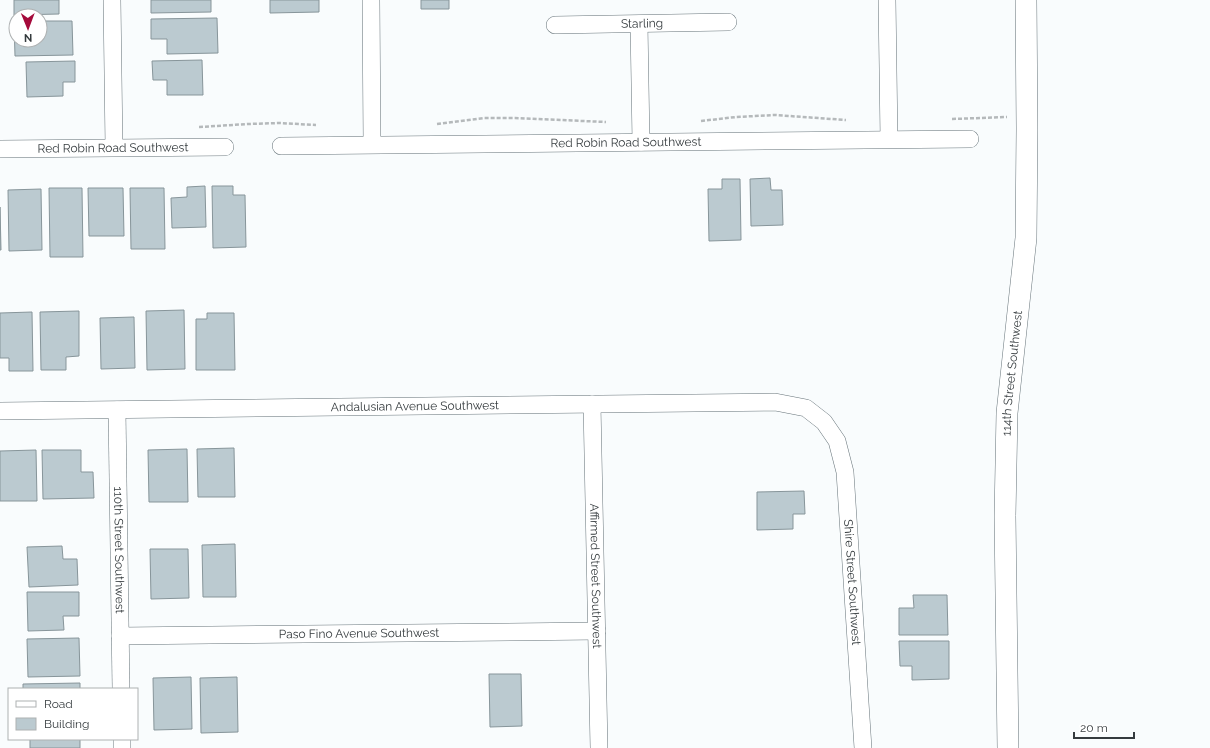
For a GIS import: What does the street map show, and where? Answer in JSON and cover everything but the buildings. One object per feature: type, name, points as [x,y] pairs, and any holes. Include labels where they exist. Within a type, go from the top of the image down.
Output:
[{"type":"street","points":[[112,0],[114,147]]},
{"type":"street","points":[[371,0],[372,144]]},
{"type":"street","points":[[887,0],[889,139]]},
{"type":"street","name":"114th Street Southwest","points":[[1008,748],[1005,516],[1008,413],[1026,238],[1026,0]]},
{"type":"street","name":"Starling","points":[[555,25],[728,22]]},
{"type":"street","points":[[639,24],[641,142]]},
{"type":"street","name":"Red Robin Road Southwest","points":[[281,146],[970,139]]},
{"type":"street","name":"Red Robin Road Southwest","points":[[0,149],[225,147]]},
{"type":"street","name":"Andalusian Avenue Southwest","points":[[0,411],[775,402],[806,408],[824,422]]},
{"type":"street","name":"Affirmed Street Southwest","points":[[592,404],[599,748]]},
{"type":"street","name":"110th Street Southwest","points":[[117,410],[121,688]]},
{"type":"street","name":"Shire Street Southwest","points":[[824,422],[837,441],[845,472],[863,748]]},
{"type":"street","name":"Paso Fino Avenue Southwest","points":[[120,636],[597,631]]},
{"type":"path","points":[[700,122],[736,117],[775,115],[852,120]]},
{"type":"path","points":[[947,119],[1008,117]]},
{"type":"path","points":[[430,125],[484,118],[515,118],[608,123]]},
{"type":"path","points":[[197,127],[279,123],[323,126]]}]
